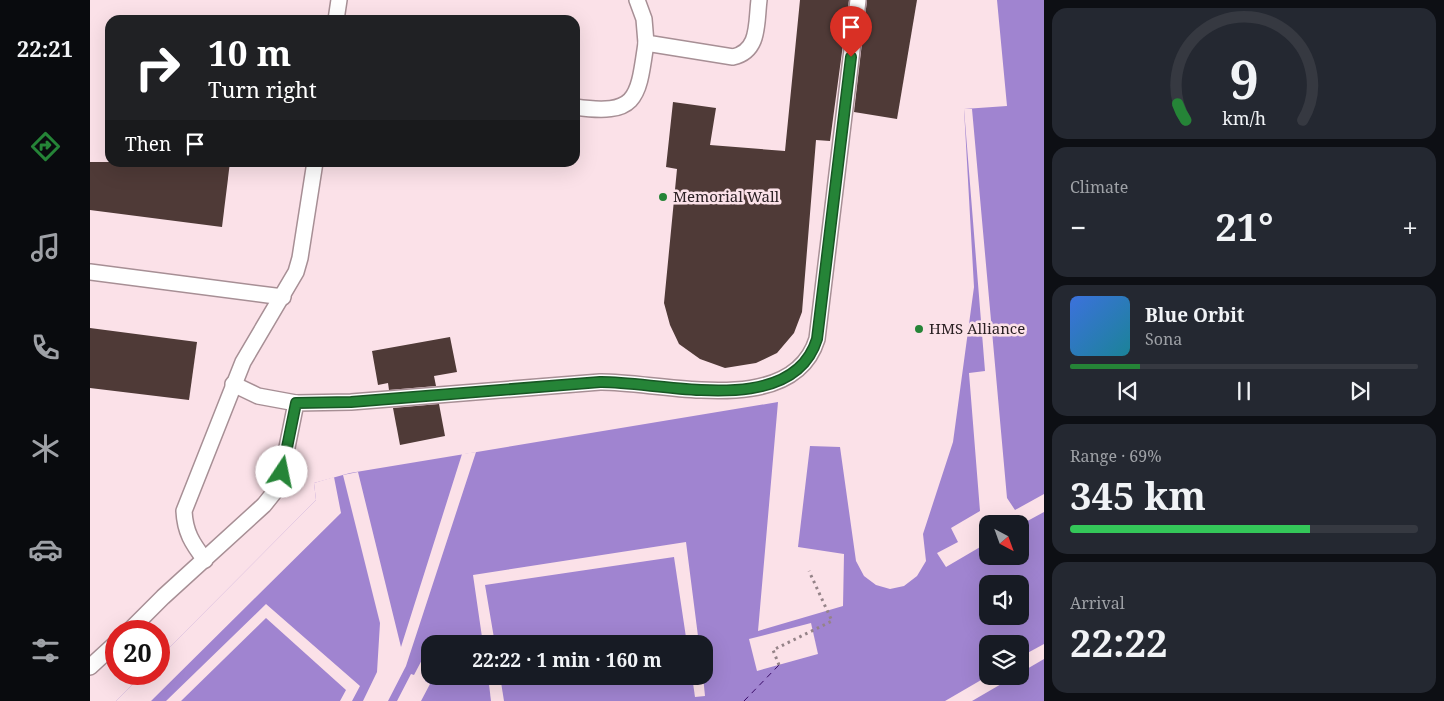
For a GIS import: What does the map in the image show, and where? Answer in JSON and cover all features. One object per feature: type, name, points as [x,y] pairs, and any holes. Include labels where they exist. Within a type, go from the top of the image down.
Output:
[{"type":"lane","points":[[337,15],[339,0]]},
{"type":"lane","points":[[580,107],[614,110],[631,99],[640,84],[646,43],[644,19],[637,0]]},
{"type":"lane","points":[[646,43],[726,56],[742,55],[754,41],[759,0]]},
{"type":"lane","points":[[233,384],[258,396],[296,403],[351,402],[600,382],[623,382],[703,391],[735,390],[777,380],[798,368],[811,352],[817,339],[858,0]]},
{"type":"lane","points":[[205,560],[191,542],[185,528],[184,511],[233,384],[253,343],[291,284],[300,258],[314,167]]},
{"type":"lane","points":[[90,272],[283,297]]},
{"type":"lane","points":[[141,620],[264,505],[276,490],[282,472],[296,403]]},
{"type":"lane","points":[[90,667],[105,653]]},
{"type":"path","points":[[779,665],[774,650],[832,621],[809,571]]},
{"type":"shaded area","points":[[997,0],[1044,0],[1044,701],[116,701],[132,685],[170,685],[170,647],[316,500],[314,483],[350,473],[778,402],[758,631],[843,606],[844,554],[798,547],[810,446],[840,447],[856,561],[864,576],[876,585],[890,589],[904,586],[917,576],[926,561],[923,534],[953,442],[974,287],[964,109],[1007,106]]},
{"type":"pier","points":[[964,109],[972,109],[1007,498],[1015,510],[1044,494],[1044,512],[1029,520],[1029,515],[979,515],[979,548],[946,567],[937,553],[958,542],[951,528],[980,511],[969,373],[985,371]]},
{"type":"pier","points":[[476,452],[406,666],[388,701],[363,701],[377,672],[380,623],[343,475],[358,472],[401,647],[462,454]]},
{"type":"pier","points":[[334,477],[341,513],[170,682],[170,647],[316,500],[314,483]]},
{"type":"pier","points":[[686,542],[698,635],[686,635],[674,557],[485,585],[493,635],[482,635],[473,575]]},
{"type":"pier","points":[[266,604],[360,686],[352,701],[340,701],[346,690],[266,618],[181,701],[166,701]]},
{"type":"pier","points":[[811,623],[818,654],[757,671],[749,639]]},
{"type":"pier","points":[[1044,644],[1044,659],[1029,668],[1029,652]]},
{"type":"pier","points":[[421,662],[421,685],[429,685],[421,701],[397,701],[411,674],[414,675]]},
{"type":"pier","points":[[979,681],[979,685],[1000,685],[972,701],[945,701]]},
{"type":"pier","points":[[132,685],[167,685],[151,701],[116,701]]},
{"type":"pier","points":[[489,685],[501,685],[504,701],[491,701]]},
{"type":"pier","points":[[693,685],[704,685],[705,696],[695,697]]},
{"type":"building","points":[[800,0],[849,0],[830,141],[816,140],[802,312],[794,333],[777,353],[756,363],[725,368],[700,359],[679,344],[670,325],[664,303],[677,169],[666,167],[673,102],[716,108],[710,145],[785,151]]},
{"type":"building","points":[[867,0],[917,0],[897,119],[854,112]]},
{"type":"building","points":[[90,162],[105,162],[105,167],[229,167],[222,227],[90,210]]},
{"type":"building","points":[[90,328],[197,342],[189,400],[90,388]]},
{"type":"building","points":[[450,337],[457,372],[434,376],[436,386],[389,390],[388,383],[378,385],[372,351]]},
{"type":"building","points":[[439,404],[445,436],[400,445],[393,408]]},
{"type":"ferry route","points":[[744,701],[779,665]]},
{"type":"place","name":"Memorial Wall","points":[[663,197]]},
{"type":"place","name":"HMS Alliance","points":[[919,329]]},
{"type":"route","points":[[282,472],[296,403],[351,402],[600,382],[623,382],[703,391],[735,390],[759,385],[789,375],[808,358],[817,339],[851,57]]}]
